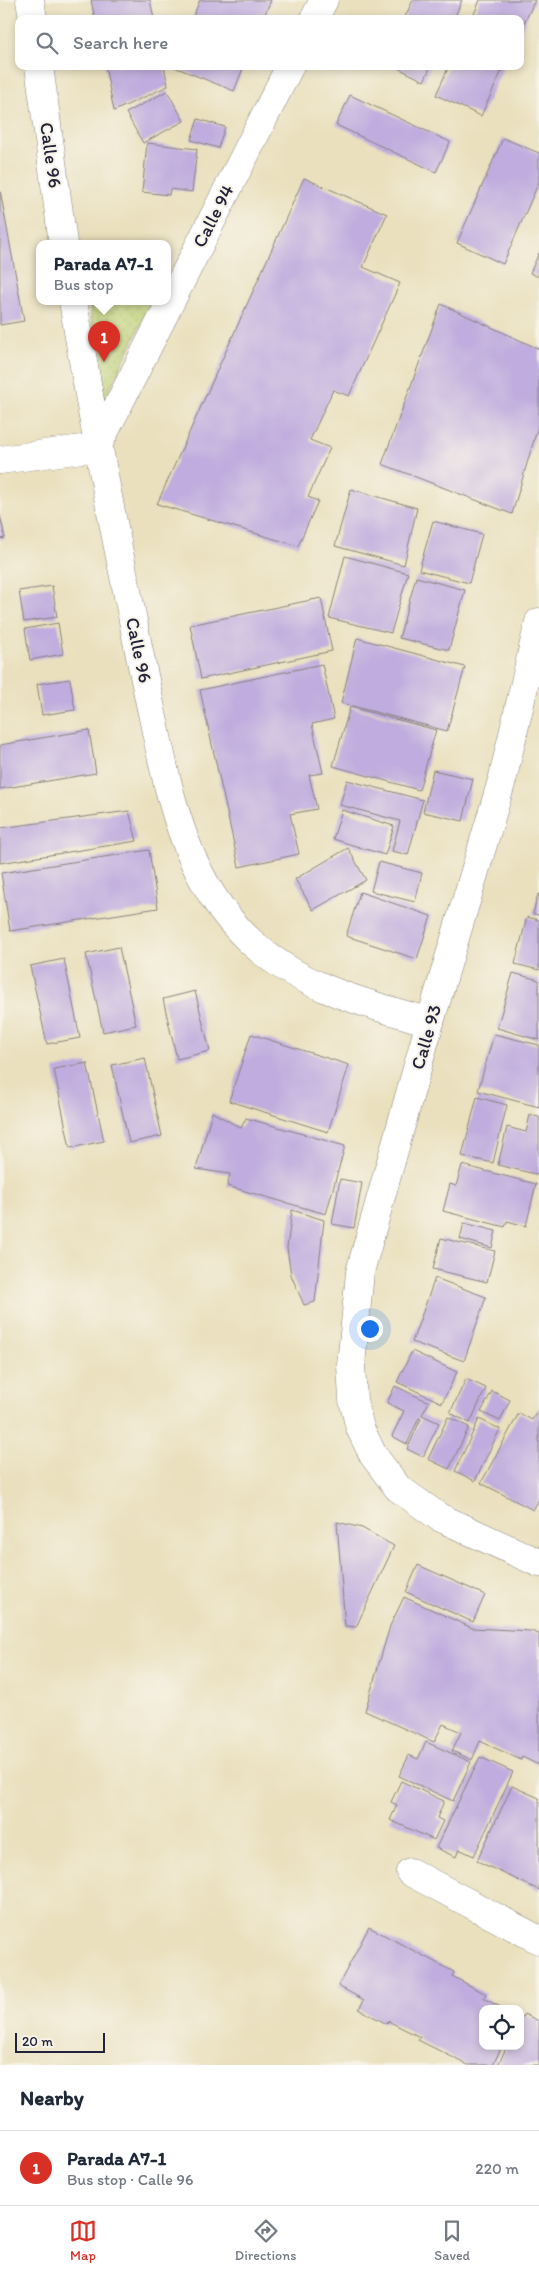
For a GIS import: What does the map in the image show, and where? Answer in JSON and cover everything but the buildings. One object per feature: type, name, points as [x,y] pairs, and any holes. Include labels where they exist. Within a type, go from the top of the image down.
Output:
[{"type":"street","points":[[30,0],[32,15]]},
{"type":"street","points":[[316,15],[324,0]]},
{"type":"street","name":"Calle 96","points":[[40,70],[66,240]]},
{"type":"street","name":"Calle 94","points":[[171,299],[288,70]]},
{"type":"street","points":[[171,265],[199,243]]},
{"type":"street","name":"Calle 96","points":[[74,305],[97,446],[166,782],[184,841],[198,873],[220,909],[248,939],[279,966],[316,985],[351,999],[430,1022]]},
{"type":"street","name":"Calle 94","points":[[97,446],[168,305]]},
{"type":"street","points":[[0,460],[97,446]]},
{"type":"street","name":"Calle 93","points":[[539,622],[503,777],[430,1022],[360,1272],[351,1365],[353,1400],[360,1428],[373,1455],[398,1488],[439,1517],[539,1563]]},
{"type":"street","points":[[410,1872],[539,1940]]},
{"type":"green space","points":[[90,305],[150,305],[103,403]]},
{"type":"place","name":"Parada A7-1","points":[[104,362]]}]
